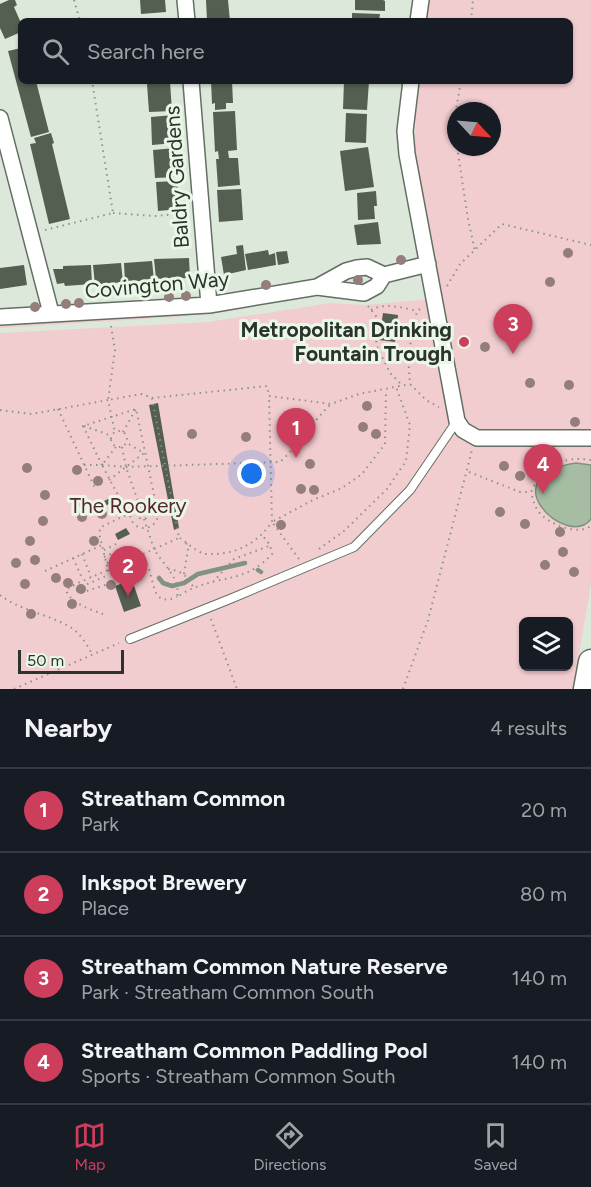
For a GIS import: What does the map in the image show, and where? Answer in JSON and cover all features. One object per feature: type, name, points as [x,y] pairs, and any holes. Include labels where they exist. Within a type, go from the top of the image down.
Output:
[{"type":"main road","points":[[586,689],[591,662]]},
{"type":"street","points":[[185,0],[187,18]]},
{"type":"street","points":[[418,18],[421,0]]},
{"type":"street","name":"Baldry Gardens","points":[[191,84],[209,305]]},
{"type":"street","points":[[411,84],[405,131],[407,154],[458,421],[463,430],[477,438],[591,438]]},
{"type":"street","points":[[0,118],[51,313]]},
{"type":"street","name":"Covington Way","points":[[317,287],[346,271],[357,268],[367,267],[384,275],[428,264]]},
{"type":"street","name":"Covington Way","points":[[0,317],[209,305],[317,287],[364,293],[377,286],[384,275]]},
{"type":"lane","points":[[130,639],[354,547],[410,490],[458,421]]},
{"type":"path","points":[[74,0],[79,18]]},
{"type":"path","points":[[471,18],[473,0]]},
{"type":"path","points":[[92,84],[113,213]]},
{"type":"path","points":[[457,102],[460,84]]},
{"type":"path","points":[[459,156],[475,251]]},
{"type":"path","points":[[30,234],[113,213],[155,216],[201,212]]},
{"type":"path","points":[[442,294],[460,264],[502,224],[591,245]]},
{"type":"path","points":[[365,301],[379,320]]},
{"type":"path","points":[[371,310],[377,306],[417,311],[423,308]]},
{"type":"path","points":[[417,311],[408,356],[410,384],[426,400],[445,409]]},
{"type":"path","points":[[111,323],[115,350],[108,400],[115,432]]},
{"type":"path","points":[[378,329],[376,344],[390,373],[402,385]]},
{"type":"path","points":[[396,330],[412,332]]},
{"type":"path","points":[[84,465],[147,467],[280,462],[292,451],[316,418],[331,404],[359,394],[410,384]]},
{"type":"path","points":[[0,410],[32,414],[142,394],[152,398],[267,386],[272,522],[306,567]]},
{"type":"path","points":[[306,567],[307,557],[344,531],[387,489],[406,461],[410,425],[396,387]]},
{"type":"path","points":[[152,398],[179,538],[205,554],[221,554],[242,548],[262,536],[272,522],[313,500],[342,488],[362,474],[385,444],[386,390]]},
{"type":"path","points":[[268,396],[331,404]]},
{"type":"path","points":[[58,409],[95,488]]},
{"type":"path","points":[[83,426],[136,409]]},
{"type":"path","points":[[123,432],[136,409]]},
{"type":"path","points":[[136,409],[157,509],[156,520],[148,528]]},
{"type":"path","points":[[83,426],[112,436]]},
{"type":"path","points":[[83,426],[130,519],[137,527],[148,528]]},
{"type":"path","points":[[115,432],[123,432]]},
{"type":"path","points":[[115,432],[112,442],[116,447]]},
{"type":"path","points":[[123,432],[127,437],[127,443]]},
{"type":"path","points":[[404,689],[428,620],[477,438]]},
{"type":"path","points":[[127,443],[144,453]]},
{"type":"path","points":[[116,447],[122,447],[127,443]]},
{"type":"path","points":[[102,465],[116,447]]},
{"type":"path","points":[[122,447],[126,467],[140,507]]},
{"type":"path","points":[[109,480],[144,453]]},
{"type":"path","points":[[591,460],[581,459],[550,467],[540,475],[531,492],[538,511],[551,521],[576,530],[584,530],[591,526]]},
{"type":"path","points":[[468,472],[520,492],[531,492]]},
{"type":"path","points":[[130,519],[131,508],[138,501],[150,501],[157,509]]},
{"type":"path","points":[[140,507],[136,515],[144,519],[154,549],[177,582],[179,589],[177,597]]},
{"type":"path","points":[[140,507],[145,507],[148,511],[148,516],[144,519]]},
{"type":"path","points":[[115,579],[108,570],[99,533],[101,527],[128,514]]},
{"type":"path","points":[[179,538],[143,554],[150,573],[153,591],[169,600],[194,588],[241,576],[262,566],[272,554],[270,545],[262,536]]},
{"type":"path","points":[[184,574],[188,550],[186,542]]},
{"type":"path","points":[[104,550],[116,544]]},
{"type":"path","points":[[45,571],[102,545]]},
{"type":"path","points":[[213,582],[234,559],[270,545]]},
{"type":"path","points":[[104,557],[118,551]]},
{"type":"path","points":[[82,554],[91,577]]},
{"type":"path","points":[[106,563],[121,557]]},
{"type":"path","points":[[73,558],[83,581]]},
{"type":"path","points":[[168,569],[184,574],[194,588]]},
{"type":"path","points":[[103,614],[68,596],[66,590],[108,570]]},
{"type":"path","points":[[75,590],[106,576]]},
{"type":"path","points":[[73,585],[75,590],[81,593],[123,577]]},
{"type":"path","points":[[86,585],[88,591]]},
{"type":"path","points":[[0,595],[12,603],[71,627],[86,642],[92,653]]},
{"type":"path","points":[[207,609],[237,689]]},
{"type":"path","points":[[14,689],[92,653],[130,639]]},
{"type":"green space","name":"The Rookery","points":[[429,0],[591,0],[591,584],[573,689],[0,689],[0,333],[208,322],[331,303],[365,305],[439,298],[414,151],[418,84],[573,84],[573,18],[426,18]]},
{"type":"green space","points":[[291,299],[224,312],[176,317],[0,328],[0,326],[223,310]]},
{"type":"shaded area","points":[[576,463],[591,465],[591,519],[580,526],[567,525],[553,518],[542,508],[536,495],[538,482],[550,470]]},
{"type":"building","points":[[15,0],[17,5],[14,7],[19,18],[18,33],[5,39],[0,28],[0,4]]},
{"type":"building","points":[[140,0],[165,0],[166,12],[141,14]]},
{"type":"building","points":[[206,0],[228,0],[230,18],[207,18]]},
{"type":"building","points":[[355,0],[383,0],[385,11],[355,10]]},
{"type":"building","points":[[352,13],[380,14],[379,18],[352,18]]},
{"type":"building","points":[[18,49],[18,84],[37,84],[49,132],[31,137],[8,51]]},
{"type":"building","points":[[147,84],[170,84],[172,111],[149,112]]},
{"type":"building","points":[[211,84],[232,84],[233,103],[226,103],[226,109],[215,110],[215,103],[212,104]]},
{"type":"building","points":[[344,84],[369,84],[367,110],[343,109]]},
{"type":"building","points":[[235,111],[237,150],[228,151],[229,158],[238,158],[240,185],[218,187],[216,159],[219,159],[218,151],[215,152],[213,112]]},
{"type":"building","points":[[346,113],[367,114],[366,143],[345,142]]},
{"type":"building","points":[[173,115],[175,143],[152,145],[151,117]]},
{"type":"building","points":[[51,133],[70,219],[49,224],[30,144],[36,143],[34,138]]},
{"type":"building","points":[[368,147],[374,187],[345,191],[340,151]]},
{"type":"building","points":[[175,148],[177,177],[155,178],[153,150]]},
{"type":"building","points":[[177,181],[179,209],[158,211],[156,182]]},
{"type":"building","points":[[241,189],[243,220],[219,222],[217,190]]},
{"type":"building","points":[[376,191],[375,219],[358,220],[357,193]]},
{"type":"building","points":[[378,222],[381,244],[357,245],[354,225]]},
{"type":"building","points":[[243,245],[246,270],[224,275],[221,257],[237,254],[236,246]]},
{"type":"building","points":[[268,250],[269,255],[275,253],[276,265],[248,270],[245,254]]},
{"type":"building","points":[[287,251],[289,263],[278,265],[276,252]]},
{"type":"building","points":[[189,258],[190,278],[156,279],[154,259]]},
{"type":"building","points":[[152,261],[154,280],[125,282],[124,263]]},
{"type":"building","points":[[121,263],[123,282],[95,285],[93,265]]},
{"type":"building","points":[[24,265],[27,285],[0,289],[0,268]]},
{"type":"building","points":[[91,265],[92,284],[65,286],[64,283],[57,284],[53,269],[63,269],[63,266]]},
{"type":"building","points":[[383,313],[398,315],[395,342],[379,340],[381,330],[375,329],[377,320],[382,320]]},
{"type":"building","points":[[158,403],[179,528],[174,530],[149,405]]},
{"type":"building","points":[[112,497],[119,511],[113,514],[109,504],[96,510],[94,506]]},
{"type":"building","points":[[126,528],[130,534],[118,540],[115,534]]},
{"type":"building","points":[[132,580],[141,606],[124,612],[115,586]]},
{"type":"waterway","points":[[159,578],[163,583],[172,586],[184,583],[198,574],[245,563]]},
{"type":"place","name":"Metropolitan Drinking Fountain Trough","points":[[464,342]]},
{"type":"place","name":"Streatham Common Nature Reserve","points":[[513,354]]},
{"type":"place","name":"Streatham Common","points":[[296,458]]},
{"type":"place","name":"Streatham Common Paddling Pool","points":[[543,494]]},
{"type":"place","name":"Inkspot Brewery","points":[[128,596]]}]
